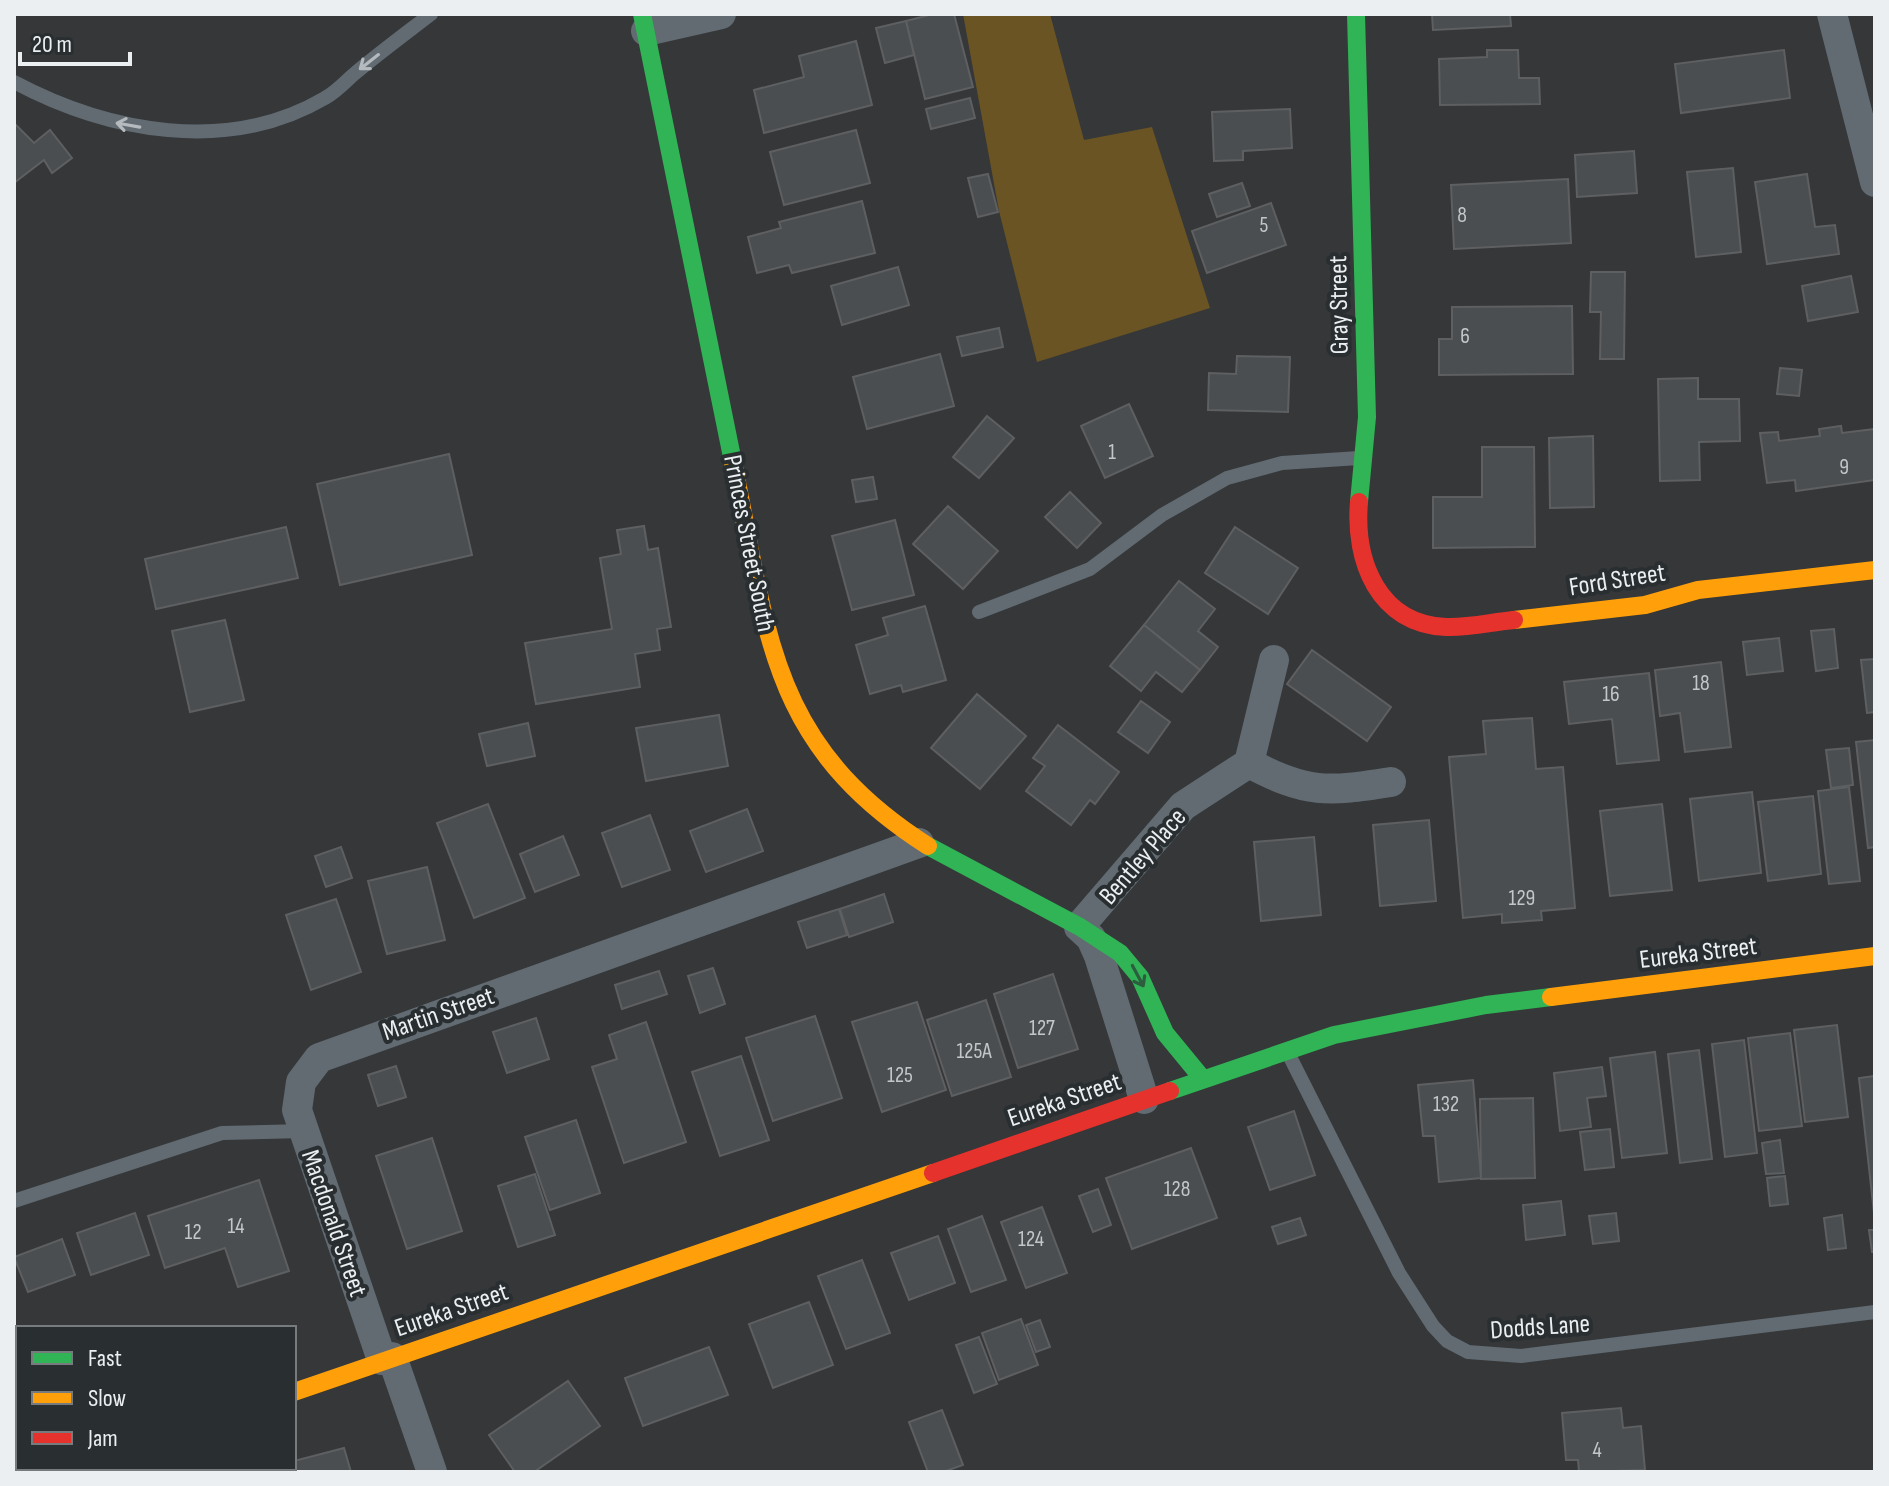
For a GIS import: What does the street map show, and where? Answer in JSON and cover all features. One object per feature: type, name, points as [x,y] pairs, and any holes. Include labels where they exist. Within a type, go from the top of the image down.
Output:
[{"type":"street","points":[[644,23],[721,14]]},
{"type":"street","name":"Gray Street","points":[[1356,14],[1367,421],[1358,494],[1364,567],[1377,591]]},
{"type":"street","points":[[1832,14],[1875,182]]},
{"type":"street","name":"Princes Street South","points":[[644,23],[781,685],[805,732],[837,772],[875,809],[919,843],[1079,927],[1132,964],[1169,1039],[1202,1078]]},
{"type":"street","name":"Ford Street","points":[[1377,591],[1408,617],[1428,625],[1450,627],[1645,605],[1698,590],[1875,570]]},
{"type":"street","points":[[1274,660],[1249,763],[1285,781],[1321,791],[1391,782]]},
{"type":"street","name":"Bentley Place","points":[[1079,927],[1183,806],[1249,763]]},
{"type":"street","name":"Martin Street","points":[[304,1131],[297,1103],[301,1082],[312,1064],[327,1052],[919,843]]},
{"type":"street","name":"Princes Street South","points":[[1079,927],[1091,938],[1099,956],[1144,1099]]},
{"type":"street","name":"Eureka Street","points":[[296,1391],[1334,1035],[1448,1010],[1875,956]]},
{"type":"street","name":"Macdonald Street","points":[[304,1131],[432,1472]]},
{"type":"lane","points":[[14,82],[70,109],[110,122],[190,132],[245,126],[324,99],[431,14]]},
{"type":"lane","points":[[979,612],[1090,569],[1162,515],[1227,478],[1282,463],[1363,458]]},
{"type":"lane","name":"Dodds Lane","points":[[1286,1050],[1406,1285],[1442,1336],[1468,1352],[1521,1356],[1875,1312]]},
{"type":"lane","points":[[14,1201],[222,1133],[304,1131]]},
{"type":"shaded area","points":[[963,14],[1050,14],[1084,140],[1152,127],[1210,308],[1037,362],[999,211]]},
{"type":"building","points":[[933,14],[954,14],[973,87],[925,99],[906,21]]},
{"type":"building","points":[[1432,14],[1510,14],[1511,26],[1433,30]]},
{"type":"building","points":[[906,21],[914,55],[885,63],[876,28]]},
{"type":"building","points":[[856,41],[872,105],[764,133],[754,90],[804,77],[799,56]]},
{"type":"building","points":[[1487,50],[1518,50],[1519,78],[1539,78],[1540,104],[1440,105],[1439,59],[1487,57]]},
{"type":"building","points":[[1784,50],[1790,98],[1681,113],[1675,64]]},
{"type":"building","points":[[970,98],[975,118],[931,129],[926,109]]},
{"type":"building","points":[[1290,109],[1292,148],[1243,151],[1243,160],[1214,161],[1212,112]]},
{"type":"building","points":[[14,123],[34,143],[50,130],[72,158],[52,173],[44,160],[14,183]]},
{"type":"building","points":[[856,130],[870,183],[784,205],[770,152]]},
{"type":"building","points":[[1634,151],[1637,193],[1577,197],[1575,155]]},
{"type":"building","points":[[1733,168],[1741,252],[1696,257],[1687,172]]},
{"type":"building","points":[[988,174],[998,212],[978,217],[968,178]]},
{"type":"building","points":[[1807,174],[1815,227],[1835,225],[1839,254],[1767,264],[1755,182]]},
{"type":"building","points":[[1568,179],[1571,243],[1454,249],[1451,185]]},
{"type":"building","points":[[1242,183],[1250,206],[1217,217],[1209,194]]},
{"type":"building","points":[[862,201],[875,253],[792,273],[789,265],[757,273],[748,237],[781,228],[779,222]]},
{"type":"building","points":[[1271,203],[1286,245],[1207,273],[1192,231]]},
{"type":"building","points":[[898,267],[909,305],[842,325],[831,286]]},
{"type":"building","points":[[1591,272],[1625,272],[1624,359],[1600,359],[1601,312],[1590,312]]},
{"type":"building","points":[[1851,276],[1858,312],[1808,321],[1802,286]]},
{"type":"building","points":[[1572,306],[1573,374],[1439,375],[1439,339],[1452,339],[1452,307]]},
{"type":"building","points":[[999,328],[1003,347],[962,356],[957,337]]},
{"type":"building","points":[[940,354],[954,406],[867,429],[853,377]]},
{"type":"building","points":[[1237,356],[1290,357],[1288,412],[1208,410],[1209,373],[1236,374]]},
{"type":"building","points":[[1780,368],[1802,370],[1799,396],[1777,394]]},
{"type":"building","points":[[1698,378],[1698,399],[1739,399],[1740,441],[1699,442],[1700,480],[1660,481],[1658,379]]},
{"type":"building","points":[[1129,404],[1153,456],[1105,478],[1081,426]]},
{"type":"building","points":[[987,416],[1014,438],[979,478],[953,457]]},
{"type":"building","points":[[1841,426],[1842,433],[1875,429],[1875,480],[1796,491],[1795,480],[1767,483],[1760,433],[1778,432],[1779,441],[1820,436],[1819,429]]},
{"type":"building","points":[[1593,436],[1594,507],[1550,508],[1549,438]]},
{"type":"building","points":[[1482,447],[1534,447],[1535,547],[1433,548],[1433,497],[1482,497]]},
{"type":"building","points":[[449,454],[472,555],[340,585],[317,484]]},
{"type":"building","points":[[873,477],[877,499],[856,502],[852,480]]},
{"type":"building","points":[[1070,492],[1101,523],[1077,548],[1045,517]]},
{"type":"building","points":[[948,506],[998,551],[963,589],[913,544]]},
{"type":"building","points":[[895,520],[914,595],[852,610],[832,536]]},
{"type":"building","points":[[644,526],[648,550],[658,548],[671,627],[657,629],[660,650],[635,654],[640,687],[536,704],[525,643],[612,629],[600,558],[621,554],[617,530]]},
{"type":"building","points":[[286,527],[298,578],[156,609],[145,559]]},
{"type":"building","points":[[1235,527],[1298,568],[1268,614],[1205,573]]},
{"type":"building","points":[[1179,581],[1215,609],[1198,631],[1218,647],[1200,670],[1144,625]]},
{"type":"building","points":[[925,606],[946,680],[903,692],[901,685],[870,694],[856,645],[888,635],[883,618]]},
{"type":"building","points":[[225,620],[244,700],[190,712],[172,631]]},
{"type":"building","points":[[1144,625],[1200,670],[1182,692],[1156,672],[1141,691],[1110,666]]},
{"type":"building","points":[[1834,629],[1838,668],[1816,671],[1811,631]]},
{"type":"building","points":[[1779,638],[1783,671],[1747,675],[1743,642]]},
{"type":"building","points":[[1312,650],[1391,707],[1367,741],[1287,684]]},
{"type":"building","points":[[1875,659],[1875,712],[1867,713],[1861,660]]},
{"type":"building","points":[[1721,662],[1731,747],[1685,752],[1680,713],[1660,716],[1655,670]]},
{"type":"building","points":[[1649,673],[1659,760],[1617,764],[1612,719],[1569,724],[1564,682]]},
{"type":"building","points":[[977,694],[1026,736],[980,789],[931,748]]},
{"type":"building","points":[[1141,701],[1170,722],[1148,753],[1118,732]]},
{"type":"building","points":[[719,715],[728,766],[646,781],[636,728]]},
{"type":"building","points":[[1532,718],[1536,769],[1563,767],[1575,908],[1541,911],[1542,920],[1502,923],[1502,914],[1463,918],[1449,757],[1486,754],[1483,721]]},
{"type":"building","points":[[528,723],[535,756],[487,766],[479,734]]},
{"type":"building","points":[[1058,725],[1119,772],[1095,804],[1090,800],[1071,825],[1026,791],[1045,766],[1033,758]]},
{"type":"building","points":[[1875,740],[1875,847],[1868,848],[1856,742]]},
{"type":"building","points":[[1849,748],[1853,785],[1831,788],[1826,750]]},
{"type":"building","points":[[1849,787],[1860,881],[1829,884],[1818,791]]},
{"type":"building","points":[[1752,792],[1761,873],[1699,881],[1690,799]]},
{"type":"building","points":[[1813,796],[1821,874],[1768,881],[1758,802]]},
{"type":"building","points":[[488,804],[525,898],[474,918],[437,823]]},
{"type":"building","points":[[1662,804],[1672,890],[1610,896],[1600,811]]},
{"type":"building","points":[[747,809],[763,851],[706,872],[690,831]]},
{"type":"building","points":[[650,815],[670,870],[622,887],[602,833]]},
{"type":"building","points":[[1429,820],[1436,901],[1380,906],[1373,825]]},
{"type":"building","points":[[563,836],[579,875],[535,892],[520,854]]},
{"type":"building","points":[[1314,837],[1321,915],[1261,921],[1254,842]]},
{"type":"building","points":[[341,847],[352,878],[326,887],[315,856]]},
{"type":"building","points":[[427,867],[445,940],[387,954],[368,881]]},
{"type":"building","points":[[884,894],[893,922],[849,937],[840,909]]},
{"type":"building","points":[[336,899],[361,972],[311,990],[286,915]]},
{"type":"building","points":[[839,909],[847,935],[807,948],[798,922]]},
{"type":"building","points":[[713,968],[725,1004],[700,1013],[688,976]]},
{"type":"building","points":[[659,971],[667,994],[622,1009],[615,985]]},
{"type":"building","points":[[1053,974],[1078,1049],[1018,1068],[994,994]]},
{"type":"building","points":[[986,1000],[1011,1077],[952,1096],[927,1020]]},
{"type":"building","points":[[917,1002],[946,1090],[882,1112],[852,1022]]},
{"type":"building","points":[[815,1016],[842,1098],[773,1121],[746,1038]]},
{"type":"building","points":[[536,1018],[549,1059],[507,1073],[493,1032]]},
{"type":"building","points":[[646,1022],[686,1142],[624,1163],[592,1067],[617,1059],[609,1035]]},
{"type":"building","points":[[1837,1025],[1848,1117],[1805,1122],[1794,1030]]},
{"type":"building","points":[[1790,1033],[1802,1126],[1759,1131],[1748,1038]]},
{"type":"building","points":[[1744,1040],[1757,1153],[1725,1157],[1712,1044]]},
{"type":"building","points":[[1699,1050],[1712,1159],[1680,1163],[1668,1054]]},
{"type":"building","points":[[1655,1052],[1667,1153],[1622,1158],[1610,1058]]},
{"type":"building","points":[[741,1056],[769,1140],[720,1156],[692,1072]]},
{"type":"building","points":[[396,1066],[406,1097],[378,1106],[368,1075]]},
{"type":"building","points":[[1602,1067],[1606,1096],[1587,1098],[1591,1127],[1560,1131],[1554,1073]]},
{"type":"building","points":[[1875,1076],[1875,1213],[1874,1213],[1859,1078]]},
{"type":"building","points":[[1473,1080],[1481,1178],[1439,1182],[1435,1136],[1423,1136],[1418,1085]]},
{"type":"building","points":[[1533,1098],[1535,1178],[1481,1179],[1480,1099]]},
{"type":"building","points":[[1294,1111],[1315,1175],[1270,1190],[1248,1127]]},
{"type":"building","points":[[576,1120],[600,1193],[550,1210],[525,1137]]},
{"type":"building","points":[[1610,1129],[1614,1167],[1585,1170],[1580,1132]]},
{"type":"building","points":[[432,1138],[462,1231],[407,1249],[376,1156]]},
{"type":"building","points":[[1780,1140],[1784,1173],[1766,1174],[1762,1143]]},
{"type":"building","points":[[1191,1148],[1217,1218],[1132,1249],[1106,1178]]},
{"type":"building","points":[[535,1174],[555,1235],[518,1247],[498,1186]]},
{"type":"building","points":[[1785,1176],[1788,1204],[1770,1206],[1767,1178]]},
{"type":"building","points":[[259,1180],[289,1271],[238,1287],[225,1248],[165,1268],[148,1216]]},
{"type":"building","points":[[1098,1189],[1111,1225],[1093,1232],[1079,1196]]},
{"type":"building","points":[[1561,1201],[1565,1235],[1526,1240],[1523,1205]]},
{"type":"building","points":[[1042,1207],[1067,1273],[1026,1288],[1001,1222]]},
{"type":"building","points":[[135,1213],[149,1255],[91,1275],[77,1233]]},
{"type":"building","points":[[1616,1213],[1619,1241],[1593,1244],[1589,1216]]},
{"type":"building","points":[[1842,1215],[1846,1248],[1828,1250],[1824,1218]]},
{"type":"building","points":[[982,1216],[1006,1280],[971,1292],[948,1229]]},
{"type":"building","points":[[1300,1218],[1306,1235],[1278,1244],[1272,1227]]},
{"type":"building","points":[[1869,1230],[1875,1230],[1875,1252],[1872,1252]]},
{"type":"building","points":[[938,1236],[955,1283],[909,1300],[891,1253]]},
{"type":"building","points":[[62,1239],[75,1275],[28,1292],[14,1257]]},
{"type":"building","points":[[862,1260],[890,1333],[846,1349],[818,1276]]},
{"type":"building","points":[[809,1302],[833,1365],[773,1388],[749,1324]]},
{"type":"building","points":[[1021,1319],[1038,1365],[999,1380],[982,1333]]},
{"type":"building","points":[[1040,1320],[1050,1347],[1036,1352],[1026,1325]]},
{"type":"building","points":[[979,1337],[997,1384],[974,1393],[956,1345]]},
{"type":"building","points":[[14,1344],[16,1458],[14,1459]]},
{"type":"building","points":[[709,1347],[728,1395],[643,1426],[625,1378]]},
{"type":"building","points":[[568,1381],[600,1426],[534,1472],[515,1472],[489,1435]]},
{"type":"building","points":[[1621,1408],[1623,1428],[1641,1426],[1645,1470],[1579,1472],[1578,1460],[1566,1460],[1562,1413]]},
{"type":"building","points":[[942,1410],[963,1465],[943,1472],[928,1472],[909,1422]]},
{"type":"building","points":[[344,1448],[351,1472],[293,1472],[296,1460]]},
{"type":"traffic: fast","points":[[642,14],[733,462]]},
{"type":"traffic: fast","points":[[1356,14],[1367,417],[1359,502]]},
{"type":"traffic: fast","points":[[928,846],[1080,927],[1120,953],[1140,977],[1165,1033],[1202,1078]]},
{"type":"traffic: fast","points":[[1170,1091],[1334,1035],[1486,1005],[1551,997]]},
{"type":"traffic: slow","points":[[733,462],[768,631],[784,680],[805,724],[835,767],[875,807],[928,846]]},
{"type":"traffic: slow","points":[[1514,620],[1645,605],[1698,590],[1875,570]]},
{"type":"traffic: slow","points":[[1551,997],[1875,956]]},
{"type":"traffic: slow","points":[[296,1391],[933,1173]]},
{"type":"traffic: jam","points":[[1359,502],[1361,546],[1366,567],[1387,602],[1423,623],[1446,627],[1514,620]]},
{"type":"traffic: jam","points":[[933,1173],[1170,1091]]}]
